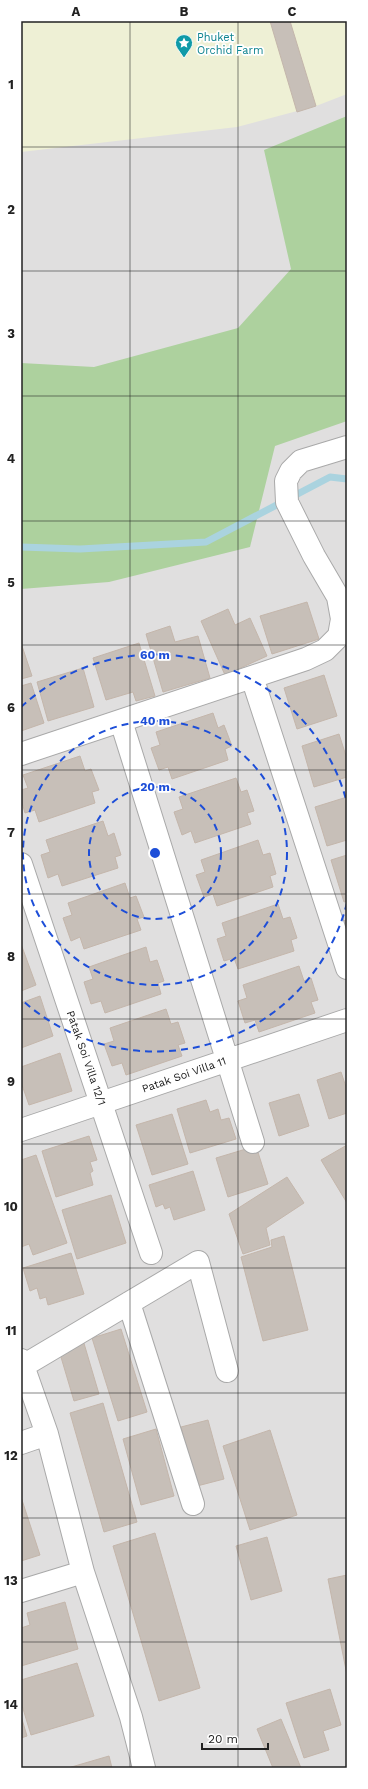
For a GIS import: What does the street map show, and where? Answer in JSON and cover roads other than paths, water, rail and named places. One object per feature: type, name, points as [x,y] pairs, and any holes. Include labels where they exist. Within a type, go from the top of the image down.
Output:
[{"type":"street","points":[[21,754],[252,678],[306,659],[325,650],[339,636],[342,619],[338,597],[314,556],[286,496],[286,481],[291,471],[301,461],[347,447]]},
{"type":"street","points":[[252,678],[347,968]]},
{"type":"street","points":[[121,721],[253,1142]]},
{"type":"street","name":"Patak Soi Villa 12/1","points":[[21,864],[151,1253]]},
{"type":"street","name":"Patak Soi Villa 11","points":[[21,1130],[347,1020]]},
{"type":"street","points":[[144,1768],[131,1717],[83,1572],[47,1434],[22,1363],[129,1303],[198,1262],[227,1371]]},
{"type":"street","points":[[129,1303],[193,1504]]},
{"type":"street","points":[[21,1443],[47,1434]]},
{"type":"street","points":[[21,1591],[83,1572]]},
{"type":"waterway","points":[[21,547],[80,549],[206,542],[330,477],[347,479]]},
{"type":"place","name":"Phuket Orchid Farm","points":[[184,58]]}]
